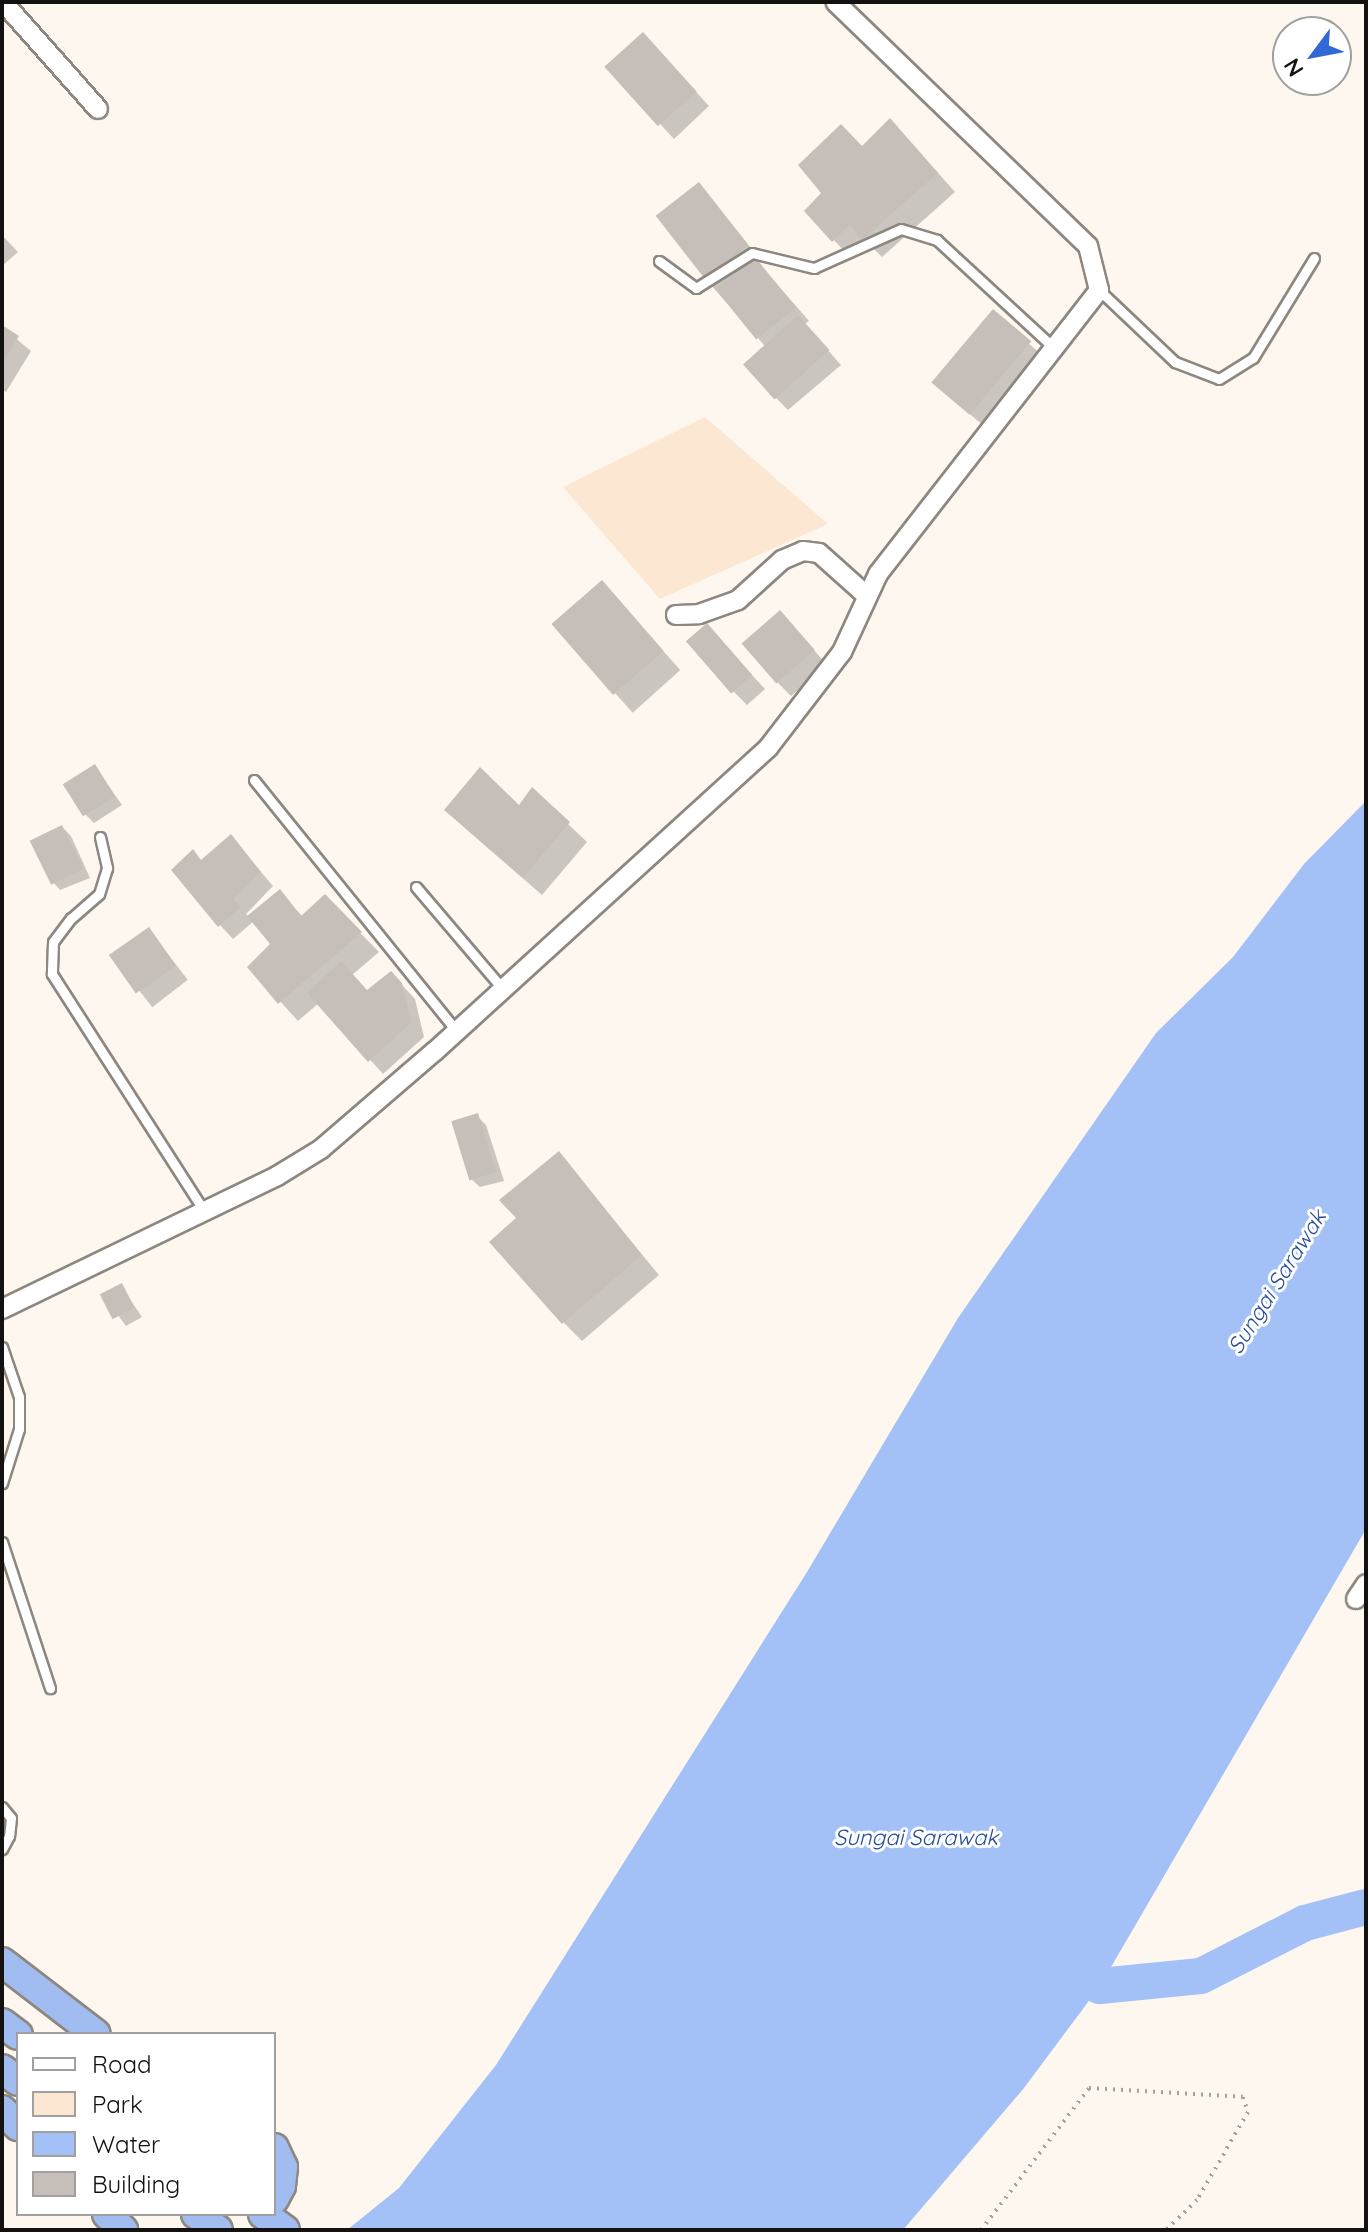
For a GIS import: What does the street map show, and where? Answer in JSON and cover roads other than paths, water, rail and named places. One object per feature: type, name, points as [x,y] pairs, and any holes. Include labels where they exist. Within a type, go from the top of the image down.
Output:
[{"type":"highway","points":[[2,1962],[93,2032]]},
{"type":"highway","points":[[276,2152],[283,2167],[281,2186],[276,2195]]},
{"type":"highway","points":[[199,2216],[218,2230]]},
{"type":"highway","points":[[266,2216],[285,2230]]},
{"type":"street","points":[[3,2],[98,109]]},
{"type":"street","points":[[2,1309],[277,1176],[321,1149],[768,748],[842,652],[878,574],[1099,290],[1088,246],[835,2]]},
{"type":"street","points":[[676,615],[699,614],[738,600],[782,560],[803,551],[819,553],[866,595]]},
{"type":"lane","points":[[659,261],[696,288],[752,253],[814,268],[901,229],[937,240],[1054,348]]},
{"type":"lane","points":[[1099,290],[1175,362],[1219,379],[1253,358],[1314,258]]},
{"type":"lane","points":[[254,780],[456,1030]]},
{"type":"lane","points":[[100,837],[107,868],[99,894],[71,918],[53,942],[52,974],[204,1211]]},
{"type":"lane","points":[[416,887],[501,987]]},
{"type":"lane","points":[[2,1347],[19,1397],[19,1418],[2,1483]]},
{"type":"lane","points":[[2,1542],[50,1688]]},
{"type":"lane","points":[[2,1807],[11,1818],[9,1836],[2,1849]]},
{"type":"water","name":"Sungai Sarawak","points":[[1366,801],[1366,1529],[1100,1986],[1024,2088],[903,2230],[347,2230],[399,2188],[496,2065],[807,1572],[958,1318],[1156,1033],[1233,957],[1304,864]]},
{"type":"waterway","points":[[1057,1968],[1100,1986],[1201,1976],[1305,1923],[1366,1907]]}]
